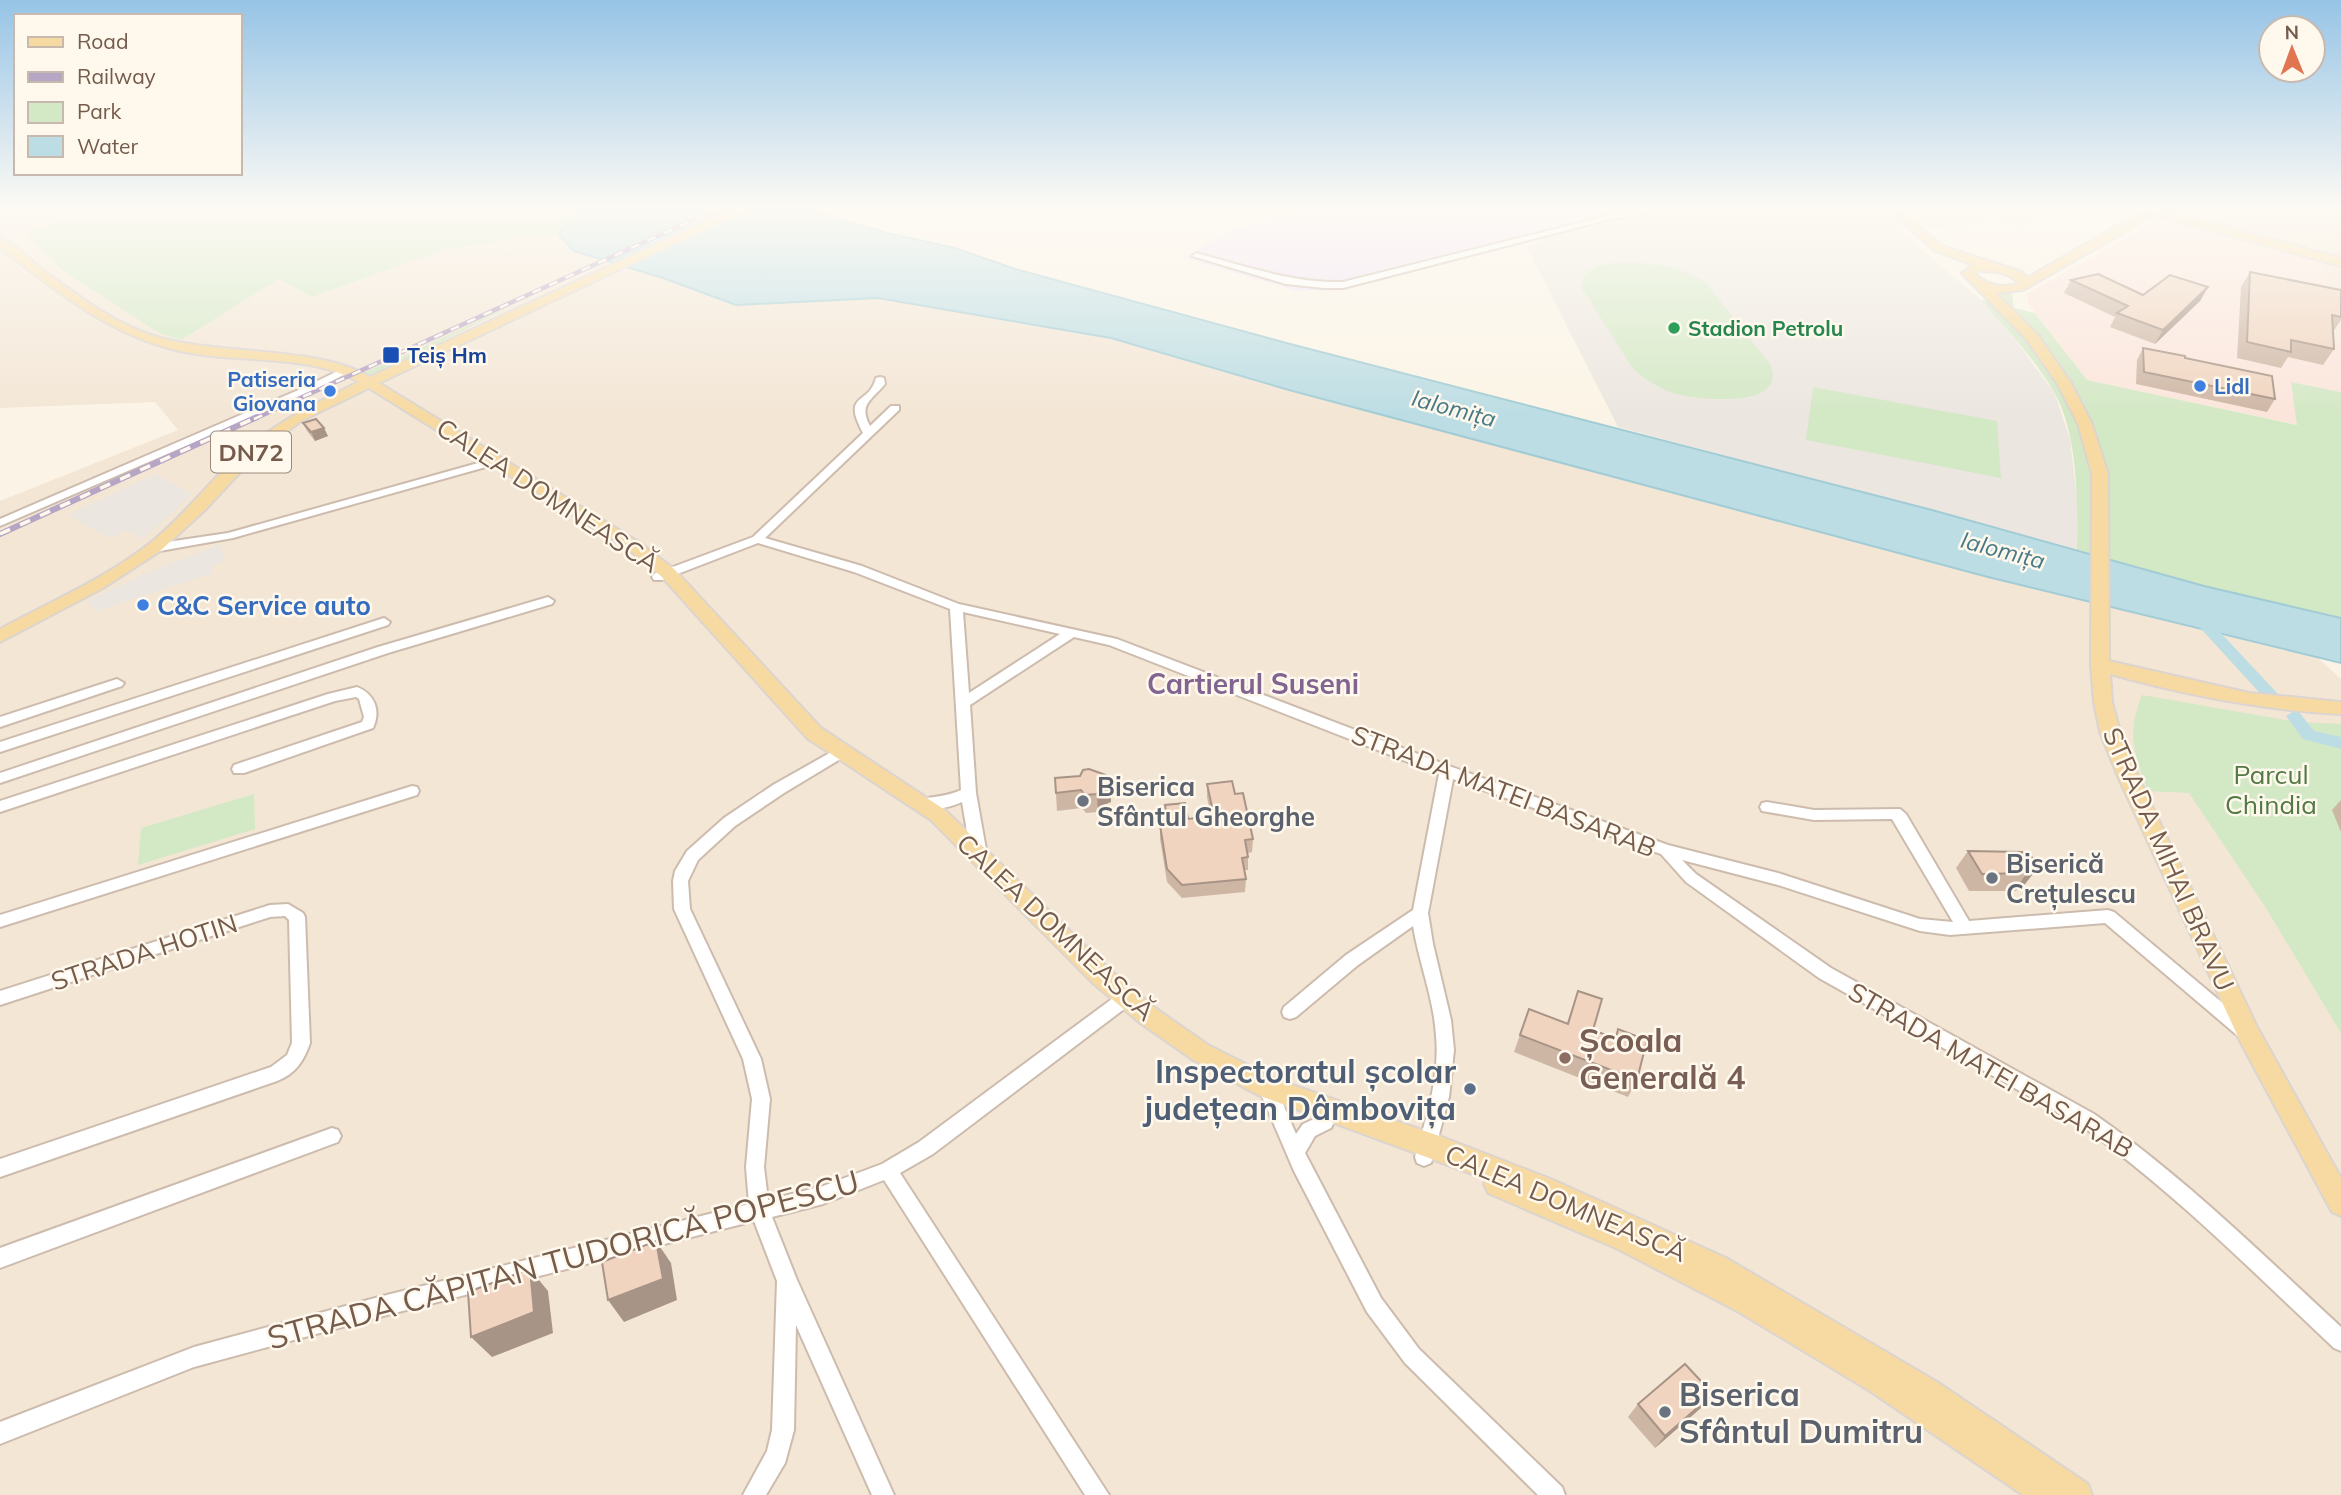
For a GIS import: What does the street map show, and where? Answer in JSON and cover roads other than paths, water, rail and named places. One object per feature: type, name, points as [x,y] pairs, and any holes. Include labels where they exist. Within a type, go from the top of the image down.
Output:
[{"type":"main road","name":"CALEA DOMNEASCĂ","points":[[47,276],[108,320],[146,339],[191,350],[344,371],[369,382],[663,575],[794,729],[923,804],[1121,1003]]},
{"type":"main road","name":"DN72","points":[[540,299],[589,276]]},
{"type":"main road","name":"DN72","points":[[0,636],[118,573],[154,548],[252,451],[278,430],[400,363],[592,276]]},
{"type":"main road","name":"STRADA MIHAI BRAVU","points":[[1968,276],[2005,307],[2032,337],[2064,383],[2085,424],[2100,474],[2100,656],[2102,697],[2110,732],[2130,781],[2248,1034],[2341,1203]]},
{"type":"main road","points":[[1971,276],[1972,279],[1989,287],[2019,287],[2038,276]]},
{"type":"main road","points":[[2018,276],[2019,287]]},
{"type":"main road","name":"STRADA MIHAI BRAVU","points":[[2019,287],[2017,308],[2032,337]]},
{"type":"main road","name":"CALEA DOMNEASCĂ","points":[[369,382],[380,397],[491,462]]},
{"type":"main road","points":[[2100,656],[2128,673],[2244,699],[2341,708]]},
{"type":"main road","points":[[2102,697],[2111,677],[2128,673]]},
{"type":"main road","name":"CALEA DOMNEASCĂ","points":[[837,754],[979,855],[1121,1003]]},
{"type":"main road","points":[[1121,1003],[1181,1055],[1222,1079],[1269,1095],[1325,1122],[1426,1151],[1703,1277],[1920,1405],[2049,1495]]},
{"type":"main road","name":"CALEA DOMNEASCĂ","points":[[1269,1095],[1555,1194],[1716,1268],[1927,1392],[2077,1495]]},
{"type":"street","points":[[1265,276],[1315,287],[1343,285],[1379,276]]},
{"type":"street","points":[[0,523],[307,390],[344,371]]},
{"type":"street","points":[[868,433],[859,416],[860,404],[880,384],[880,380]]},
{"type":"street","points":[[663,575],[757,539],[895,408]]},
{"type":"street","points":[[154,548],[218,538],[491,462]]},
{"type":"street","name":"STRADA MATEI BASARAB","points":[[757,539],[859,569],[956,607],[1112,642],[1447,771],[1666,850],[1691,878],[1825,973],[2076,1114],[2128,1147],[2180,1191],[2341,1341]]},
{"type":"street","points":[[0,778],[383,650],[548,601]]},
{"type":"street","points":[[956,607],[967,794],[979,855]]},
{"type":"street","points":[[0,747],[384,622]]},
{"type":"street","points":[[963,703],[1073,632]]},
{"type":"street","points":[[0,722],[117,683]]},
{"type":"street","points":[[0,807],[333,697],[357,692],[365,696],[371,716],[368,725],[239,769]]},
{"type":"street","points":[[837,754],[711,835],[690,857],[679,885],[681,909],[752,1059],[758,1078],[761,1109],[755,1167],[760,1211],[787,1281],[883,1495]]},
{"type":"street","points":[[1426,1151],[1439,1094],[1446,1042],[1443,1018],[1421,934],[1420,914],[1447,771]]},
{"type":"street","points":[[0,921],[412,791]]},
{"type":"street","points":[[923,804],[948,802],[967,794]]},
{"type":"street","points":[[1767,807],[1814,815],[1895,813],[1901,818],[1965,928]]},
{"type":"street","points":[[947,830],[969,814]]},
{"type":"street","points":[[1666,850],[1777,879],[1920,925],[1950,929],[2108,916],[2248,1034]]},
{"type":"street","name":"STRADA HOTIN","points":[[0,998],[270,911],[288,910],[297,917],[301,1044],[298,1056],[291,1064],[277,1073],[0,1168]]},
{"type":"street","points":[[1290,1012],[1352,960],[1420,914]]},
{"type":"street","name":"STRADA CĂPITAN TUDORICĂ POPESCU","points":[[0,1433],[194,1357],[379,1307],[823,1195],[888,1170],[926,1148],[1121,1003]]},
{"type":"street","points":[[1269,1095],[1356,1274],[1396,1337],[1426,1371],[1554,1495]]},
{"type":"street","points":[[1295,1152],[1309,1130],[1325,1122]]},
{"type":"street","points":[[0,1258],[332,1136]]},
{"type":"street","points":[[888,1170],[1098,1495]]},
{"type":"street","points":[[754,1495],[777,1455],[783,1430],[787,1281]]},
{"type":"water","name":"Ialomița","points":[[656,276],[1040,276],[1294,345],[1932,510],[2204,586],[2341,618],[2341,663],[1988,577],[1289,390],[1111,338],[878,298],[736,305]]},
{"type":"waterway","points":[[2198,617],[2273,698]]},
{"type":"waterway","points":[[2294,716],[2309,735],[2341,743]]},
{"type":"railway","points":[[254,419],[570,276]]},
{"type":"railway","points":[[0,534],[257,417]]},
{"type":"place","name":"Stadion Petrolu","points":[[1674,328]]},
{"type":"place","name":"Teiș Hm","points":[[391,355]]},
{"type":"place","name":"Lidl","points":[[2200,386]]},
{"type":"place","name":"Patiseria Giovana","points":[[330,391]]},
{"type":"place","name":"C&C Service auto","points":[[143,605]]},
{"type":"place","name":"Biserica Sfântul Gheorghe","points":[[1083,801]]},
{"type":"place","name":"Biserică Crețulescu","points":[[1992,878]]},
{"type":"place","name":"Școala Generală 4","points":[[1565,1058]]},
{"type":"place","name":"Inspectoratul școlar județean Dâmbovița","points":[[1470,1089]]},
{"type":"place","name":"Biserica Sfântul Dumitru","points":[[1665,1412]]},
{"type":"district","name":"Cartierul Suseni","points":[[1253,683]]},
{"type":"park label","name":"Parcul Chindia","points":[[2271,789]]}]
